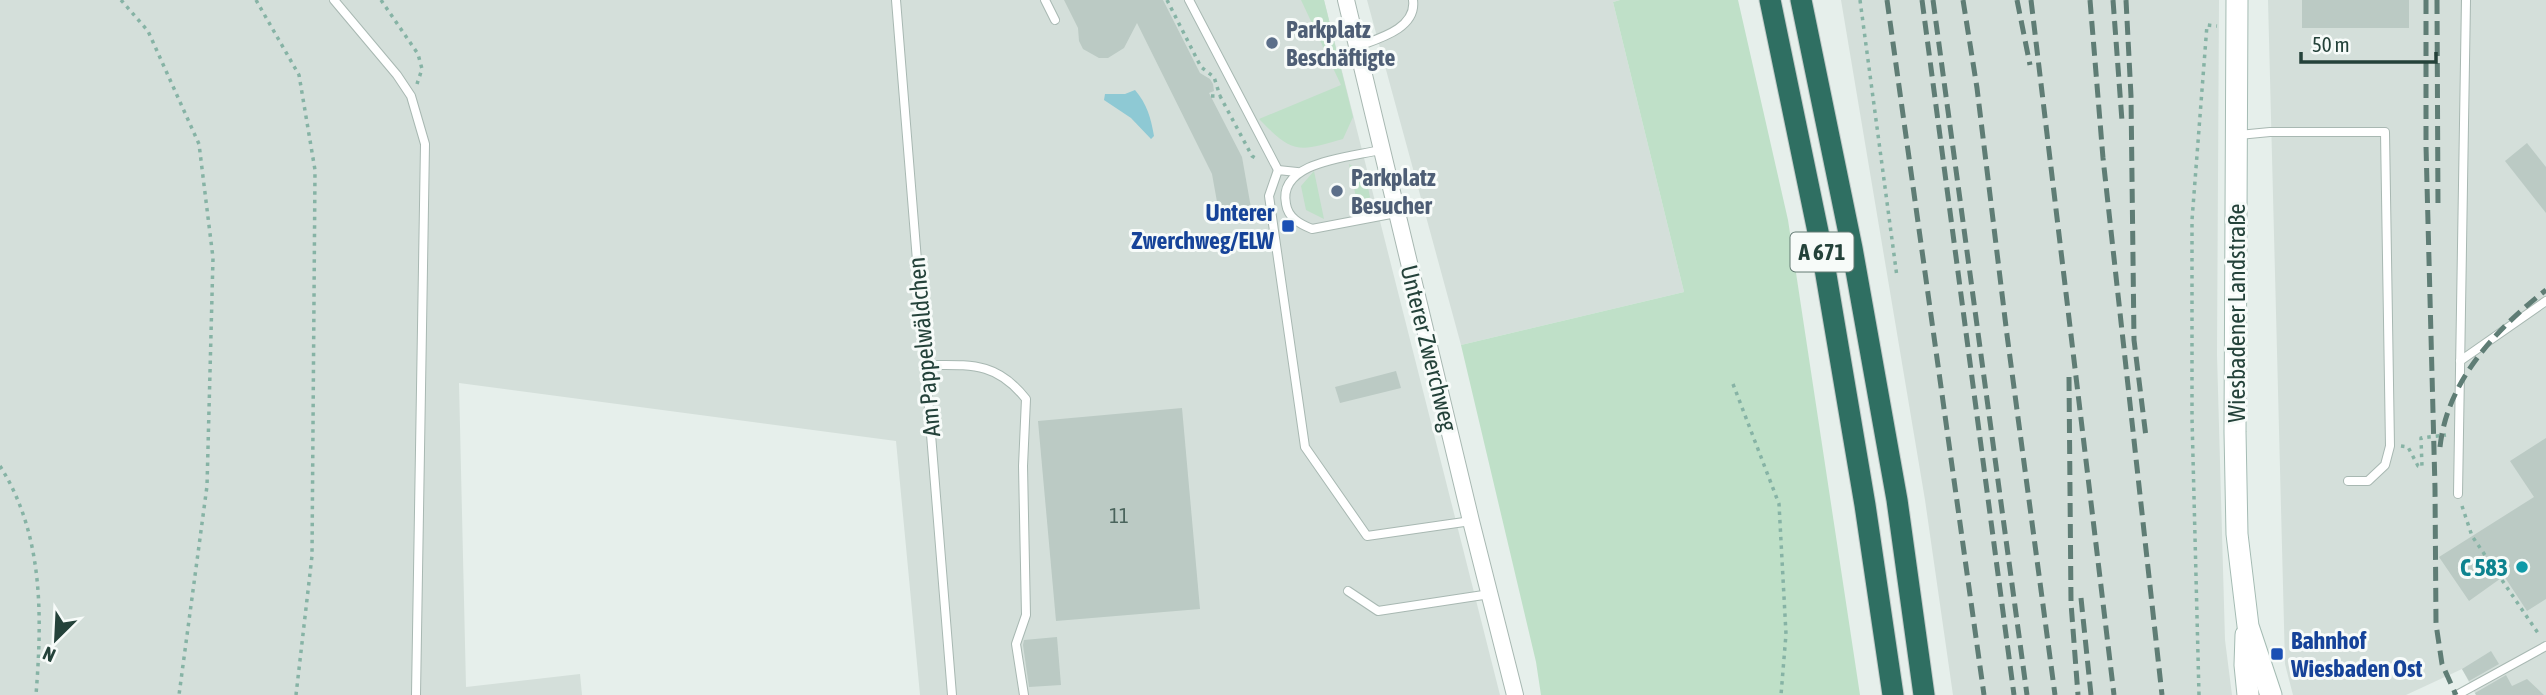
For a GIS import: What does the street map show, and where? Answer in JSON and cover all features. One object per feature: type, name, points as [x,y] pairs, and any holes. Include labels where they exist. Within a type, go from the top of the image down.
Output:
[{"type":"highway","name":"A 671","points":[[1770,0],[1822,251],[1865,505],[1893,695]]},
{"type":"highway","name":"A 671","points":[[1801,0],[1855,261],[1896,500],[1924,695]]},
{"type":"main road","name":"Wiesbadener Landstraße","points":[[2237,0],[2237,534],[2248,626],[2245,665],[2248,695]]},
{"type":"main road","name":"Wiesbadener Landstraße","points":[[2248,626],[2271,695]]},
{"type":"street","name":"Unterer Zwerchweg","points":[[1346,0],[1515,695]]},
{"type":"lane","points":[[334,0],[397,75],[411,96],[425,144],[416,695]]},
{"type":"lane","name":"Am Pappelwäldchen","points":[[896,0],[953,695]]},
{"type":"lane","points":[[1045,0],[1055,20]]},
{"type":"lane","points":[[1356,47],[1399,29],[1409,18],[1414,7],[1413,0]]},
{"type":"lane","points":[[2458,494],[2466,0]]},
{"type":"lane","points":[[1192,1],[1278,170],[1269,196],[1305,447],[1367,536],[1471,522]]},
{"type":"lane","points":[[2236,135],[2270,132],[2385,132],[2390,446],[2385,465],[2368,481],[2348,481]]},
{"type":"lane","points":[[1381,150],[1309,166],[1297,172],[1289,181],[1285,192],[1286,205],[1291,216],[1300,225],[1312,229],[1396,213]]},
{"type":"lane","points":[[1278,170],[1297,172]]},
{"type":"lane","points":[[2460,361],[2546,301]]},
{"type":"lane","points":[[926,365],[977,365],[996,371],[1016,386],[1026,399],[1023,466],[1027,615],[1016,644],[1024,695]]},
{"type":"lane","points":[[1348,591],[1378,611],[1490,594]]},
{"type":"lane","points":[[2457,695],[2546,646]]},
{"type":"path","points":[[121,0],[148,31],[199,144],[213,258],[207,486],[179,695]]},
{"type":"path","points":[[256,0],[299,75],[315,170],[312,556],[296,695]]},
{"type":"path","points":[[381,0],[418,54],[422,69],[411,96]]},
{"type":"path","points":[[1167,0],[1201,67],[1213,77],[1220,96],[1252,156],[1278,170]]},
{"type":"path","points":[[1860,0],[1897,277]]},
{"type":"path","points":[[2199,695],[2192,418],[2192,220],[2207,25]]},
{"type":"path","points":[[1211,96],[1220,96]]},
{"type":"path","points":[[1733,384],[1779,504],[1786,634],[1781,695]]},
{"type":"path","points":[[2408,447],[2418,466],[2422,467],[2421,438],[2459,434]]},
{"type":"path","points":[[2390,446],[2421,447]]},
{"type":"path","points":[[0,466],[20,504],[36,562],[40,642],[36,695]]},
{"type":"path","points":[[2458,494],[2472,536],[2546,646]]},
{"type":"shaded area","points":[[0,0],[1324,0],[1500,695],[920,695],[896,441],[459,383],[466,687],[580,674],[582,695],[0,695]]},
{"type":"shaded area","points":[[1367,0],[1620,0],[1613,2],[1684,292],[1461,345]]},
{"type":"shaded area","points":[[1841,0],[2219,0],[2217,355],[2225,640],[2232,695],[1953,695],[1925,500]]},
{"type":"shaded area","points":[[2268,0],[2546,0],[2546,695],[2476,695],[2462,669],[2406,695],[2293,695],[2285,664]]},
{"type":"green space","points":[[1301,0],[1324,0],[1353,117],[1343,139],[1306,148],[1280,139],[1259,119],[1341,85]]},
{"type":"green space","points":[[1738,0],[1788,220],[1860,695],[1541,695],[1536,662],[1461,345],[1684,292],[1613,2]]},
{"type":"green space","points":[[1349,164],[1365,173],[1370,197],[1359,212]]},
{"type":"green space","points":[[1314,171],[1324,219],[1306,210],[1301,186]]},
{"type":"water","points":[[1135,90],[1150,117],[1154,136],[1151,139],[1131,118],[1104,100],[1105,94],[1125,94]]},
{"type":"building","points":[[1064,0],[1163,0],[1200,73],[1213,84],[1214,91],[1209,93],[1242,157],[1253,219],[1221,224],[1212,174],[1137,23],[1124,48],[1108,58],[1099,58],[1083,49],[1078,28]]},
{"type":"building","points":[[2302,0],[2409,0],[2409,28],[2302,28]]},
{"type":"building","points":[[2527,143],[2546,167],[2546,213],[2505,161]]},
{"type":"building","points":[[1396,371],[1401,388],[1340,403],[1335,387]]},
{"type":"building","points":[[1182,408],[1200,609],[1056,621],[1038,421]]},
{"type":"building","points":[[2546,438],[2546,599],[2527,611],[2504,576],[2469,601],[2439,557],[2534,497],[2510,461]]},
{"type":"building","points":[[1057,637],[1061,685],[1029,687],[1024,640]]},
{"type":"building","points":[[2491,651],[2499,664],[2469,681],[2462,669]]},
{"type":"building","points":[[2506,675],[2512,686],[2527,679],[2544,695],[2476,695],[2475,693]]},
{"type":"railway","points":[[1887,0],[1984,695]]},
{"type":"railway","points":[[1922,0],[2014,695]]},
{"type":"railway","points":[[1933,0],[2027,695]]},
{"type":"railway","points":[[1963,0],[1977,88],[2055,695]]},
{"type":"railway","points":[[2017,0],[2030,65]]},
{"type":"railway","points":[[2031,0],[2114,695]]},
{"type":"railway","points":[[2090,0],[2103,158],[2162,695]]},
{"type":"railway","points":[[2113,0],[2122,121]]},
{"type":"railway","points":[[2126,0],[2131,96],[2134,340],[2146,437]]},
{"type":"railway","points":[[2426,0],[2426,146],[2436,624],[2442,664],[2456,695]]},
{"type":"railway","points":[[2437,0],[2438,210]]},
{"type":"railway","points":[[2440,447],[2452,400],[2477,358],[2509,322],[2546,290]]},
{"type":"railway","points":[[2069,377],[2071,603],[2078,695]]},
{"type":"railway","points":[[2081,598],[2091,695]]},
{"type":"place","name":"Parkplatz Beschäftigte","points":[[1272,43]]},
{"type":"place","name":"Parkplatz Besucher","points":[[1337,191]]},
{"type":"place","name":"Unterer Zwerchweg/ELW","points":[[1288,226]]},
{"type":"place","name":"C 583","points":[[2522,567]]},
{"type":"place","name":"Bahnhof Wiesbaden Ost","points":[[2277,654]]}]
